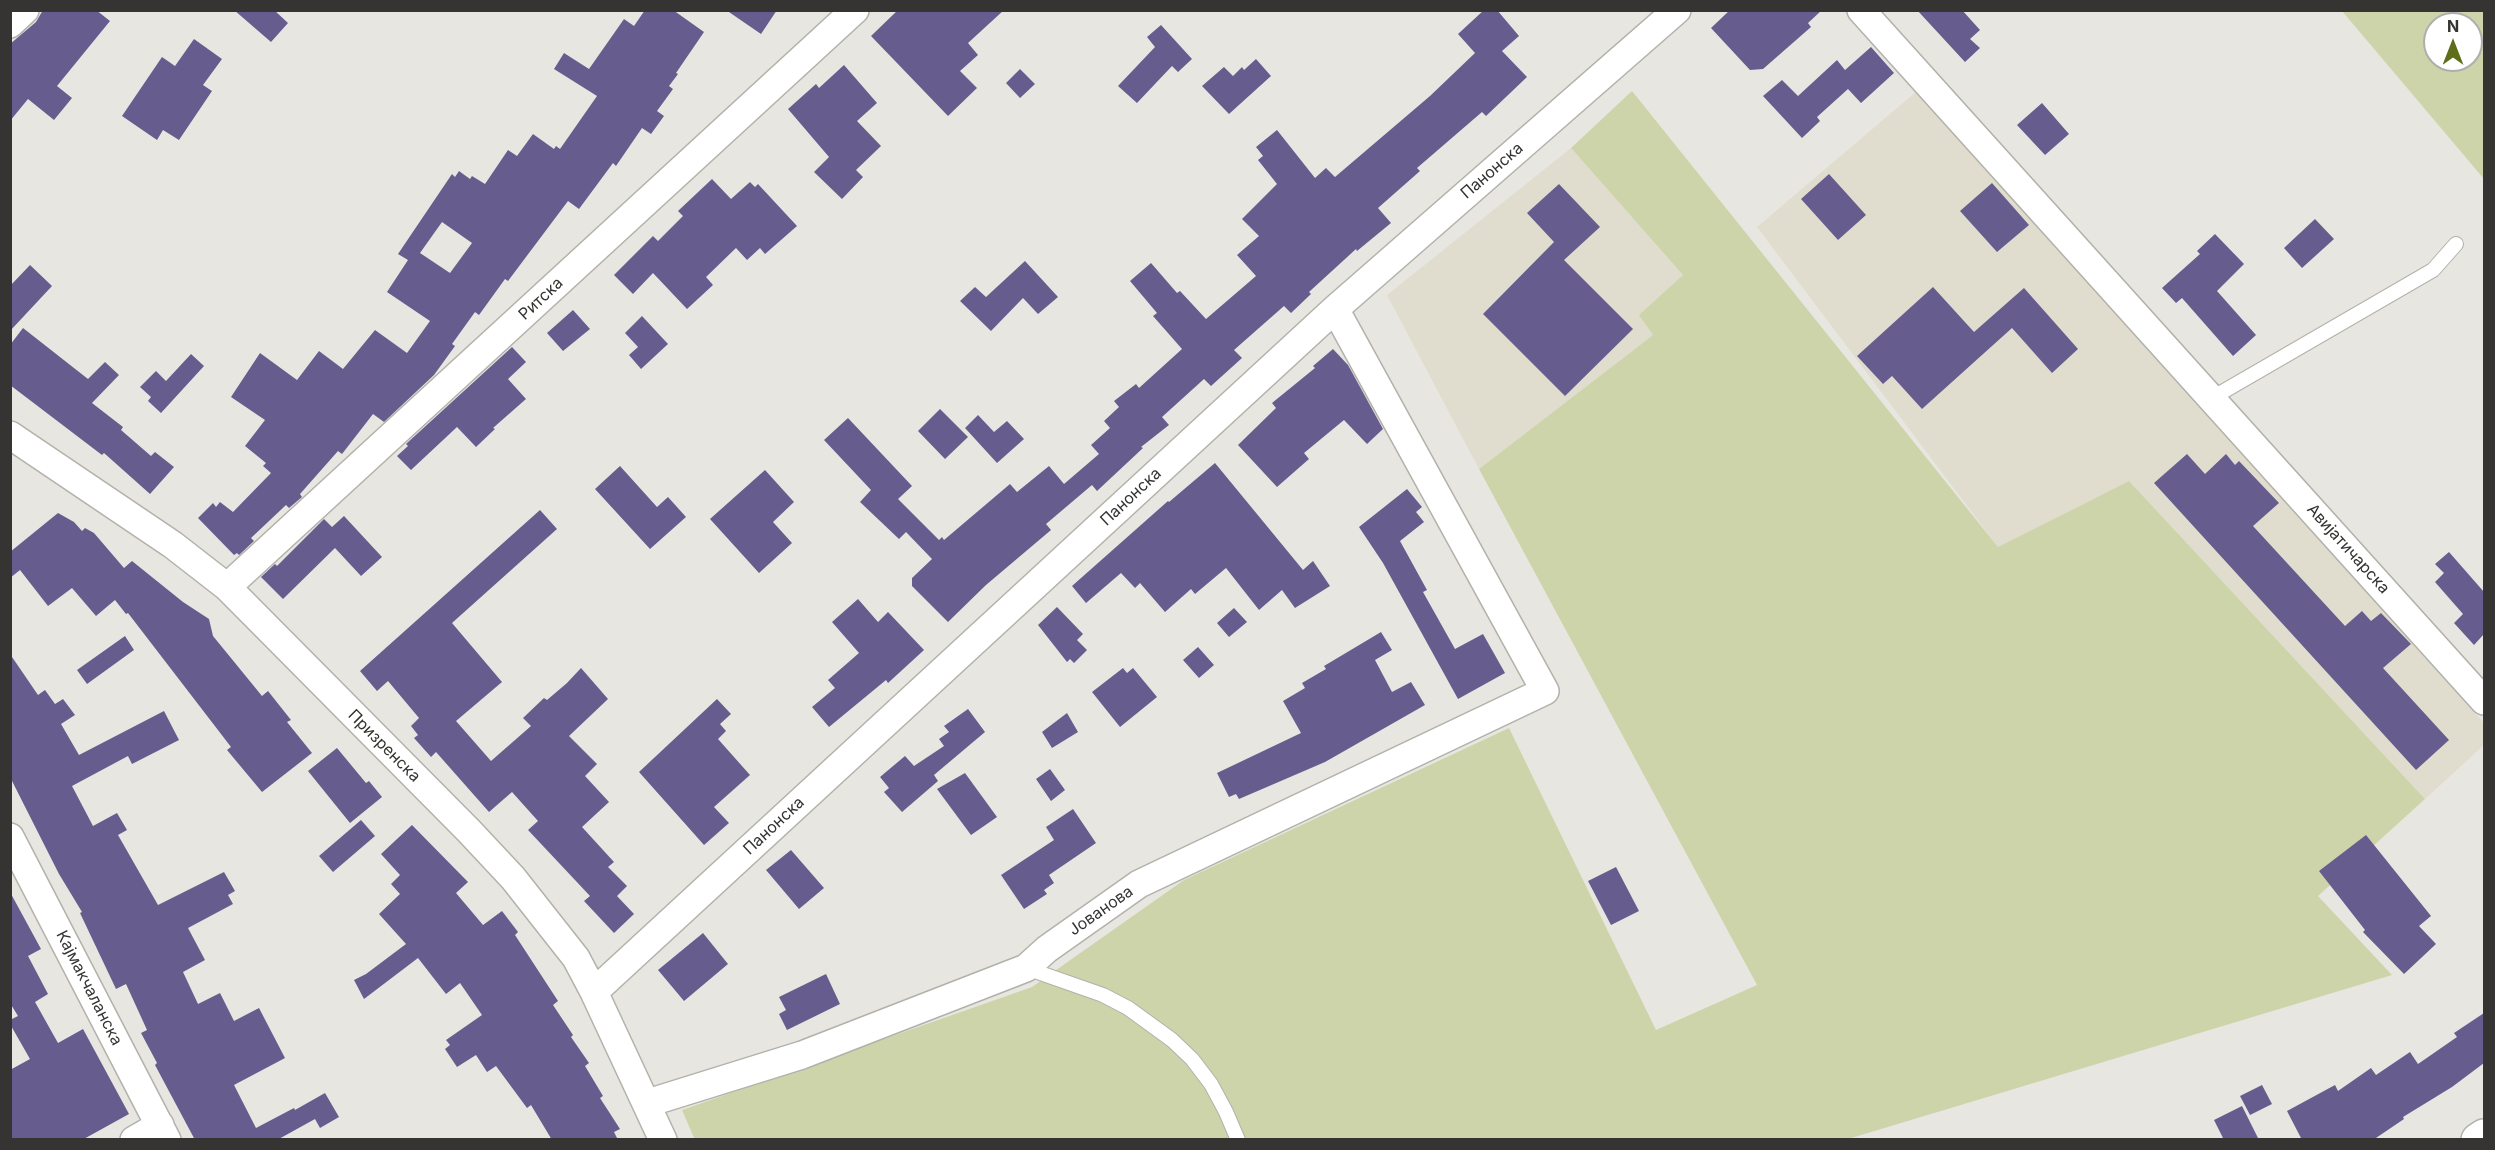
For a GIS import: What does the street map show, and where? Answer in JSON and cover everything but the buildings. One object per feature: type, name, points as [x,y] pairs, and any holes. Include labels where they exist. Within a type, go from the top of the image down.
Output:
[{"type":"street","points":[[10,24],[25,10]]},
{"type":"street","name":"Ритска","points":[[227,587],[855,10]]},
{"type":"street","name":"Панонска","points":[[594,992],[1335,309],[1677,10]]},
{"type":"street","name":"Авијатичарска","points":[[1861,10],[2484,701]]},
{"type":"street","name":"Јованова","points":[[648,1103],[802,1055],[1026,968],[1047,949],[1139,884],[1545,691],[1335,309]]},
{"type":"street","name":"Призренска","points":[[10,435],[173,545],[227,587],[513,878],[576,958],[648,1103],[663,1140]]},
{"type":"street","name":"Кајмакчаланска","points":[[10,837],[164,1132]]},
{"type":"street","points":[[134,1140],[164,1132]]},
{"type":"street","points":[[2478,1140],[2484,1136]]},
{"type":"lane","points":[[2212,398],[2433,270],[2456,244]]},
{"type":"lane","points":[[1026,968],[1103,995],[1136,1013],[1172,1040],[1192,1059],[1211,1084],[1238,1140]]},
{"type":"shaded area","points":[[1917,91],[2484,723],[2484,745],[2425,799],[2129,481],[1998,547],[1757,227]]},
{"type":"shaded area","points":[[1571,148],[1683,275],[1640,315],[1653,335],[1479,469],[1387,295]]},
{"type":"green space","points":[[2342,11],[2484,11],[2484,179]]},
{"type":"green space","points":[[1632,91],[1998,547],[2129,481],[2425,799],[2318,896],[2392,975],[1848,1139],[695,1140],[682,1110],[1032,987],[1184,880],[1509,728],[1656,1030],[1757,985],[1479,469],[1653,335],[1639,315],[1683,275],[1571,148]]}]
